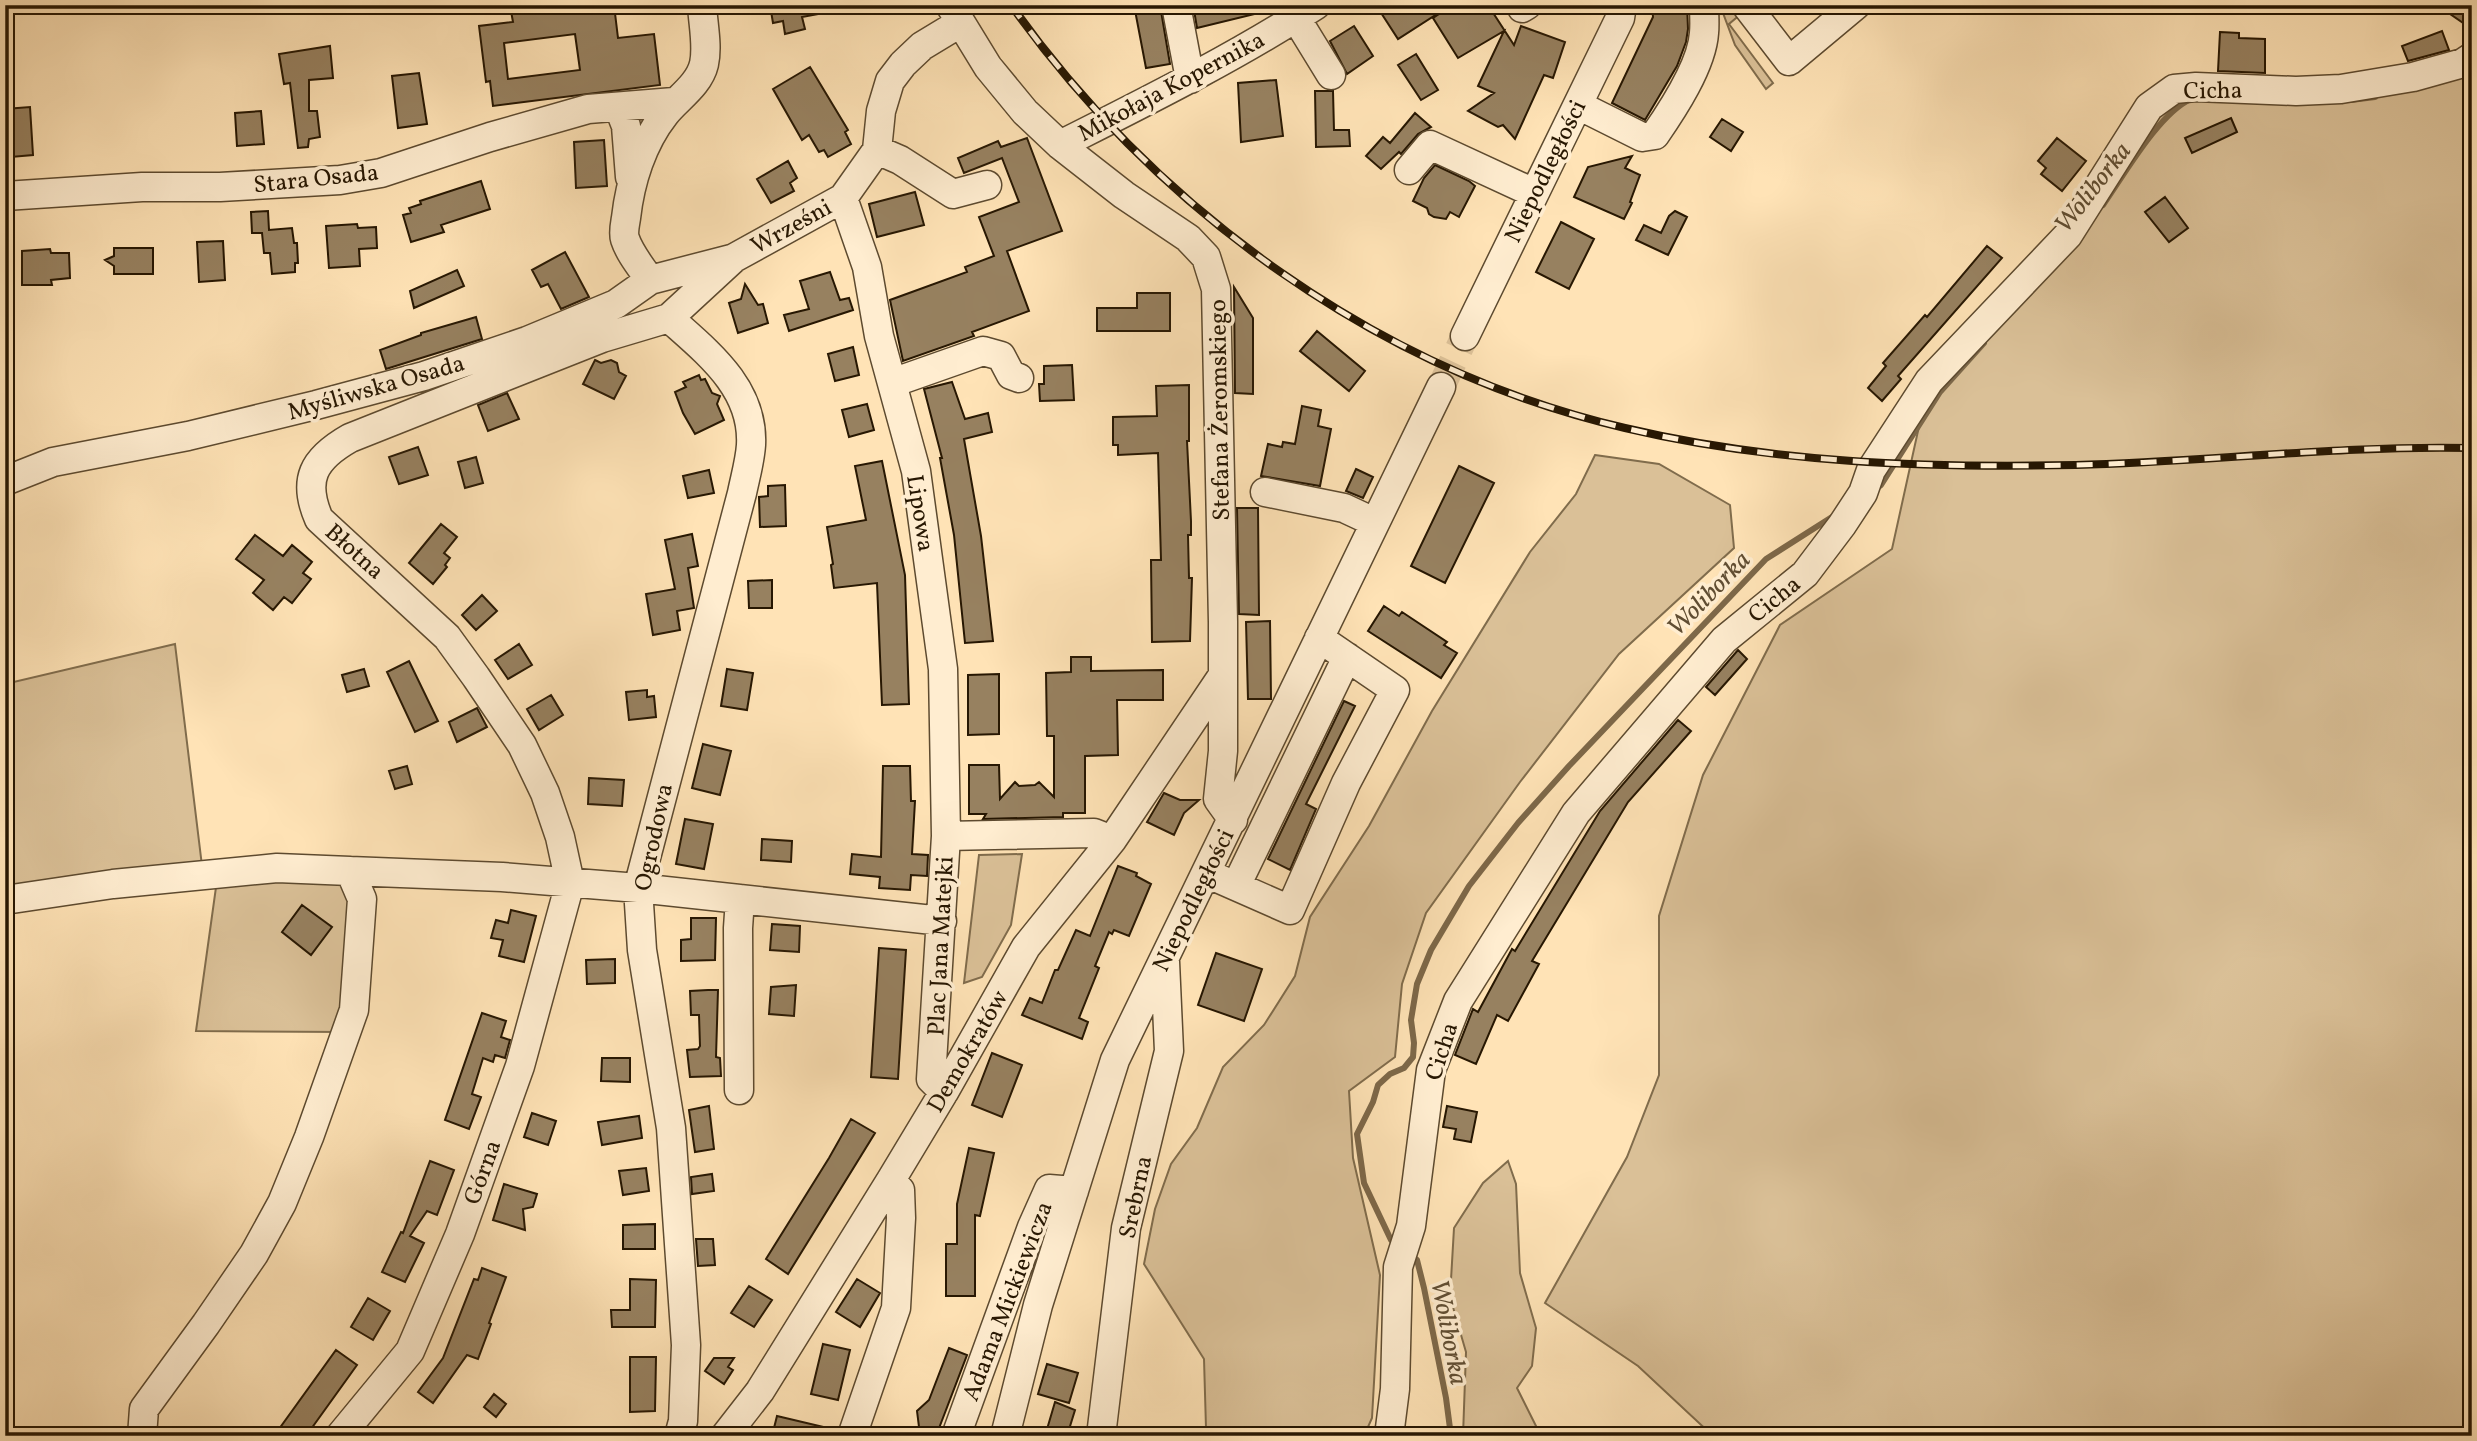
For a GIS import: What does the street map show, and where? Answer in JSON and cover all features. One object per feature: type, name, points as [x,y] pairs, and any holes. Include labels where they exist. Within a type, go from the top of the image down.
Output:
[{"type":"street","points":[[650,280],[624,237],[631,190],[651,135],[674,102],[698,79],[704,64],[702,5]]},
{"type":"street","points":[[1176,5],[1190,79]]},
{"type":"street","name":"Niepodległości","points":[[1465,336],[1620,18],[1622,5]]},
{"type":"street","points":[[1578,105],[1642,138],[1655,135],[1671,111],[1695,63],[1704,35],[1704,5]]},
{"type":"street","points":[[1746,5],[1789,61],[1856,5]]},
{"type":"street","points":[[1306,12],[1331,75]]},
{"type":"street","name":"Mikołaja Kopernika","points":[[1060,145],[1190,79],[1306,12]]},
{"type":"street","name":"Stefana Żeromskiego","points":[[955,14],[988,66],[1025,112],[1060,145],[1124,195],[1188,239],[1206,257],[1216,289],[1223,675],[1223,751],[1218,799],[1233,820]]},
{"type":"street","name":"Wrześni","points":[[669,318],[734,258],[843,198],[877,150],[881,111],[890,81],[903,64],[955,14]]},
{"type":"street","name":"Cicha","points":[[1389,1436],[1395,1389],[1398,1267],[1411,1226],[1431,1070],[1458,1001],[1576,813],[1724,640],[1805,574],[1863,493],[1871,470],[1890,445],[1929,381],[2068,234],[2150,107],[2174,89],[2341,89],[2413,77],[2463,64],[2472,57]]},
{"type":"street","name":"Stara Osada","points":[[5,196],[142,187],[220,187],[340,180],[381,173],[490,137],[588,109],[674,102]]},
{"type":"street","points":[[619,108],[626,126],[631,190]]},
{"type":"street","points":[[1409,170],[1430,145],[1534,193]]},
{"type":"street","points":[[877,150],[900,160],[953,194],[987,185]]},
{"type":"street","name":"Lipowa","points":[[843,198],[867,267],[879,336],[916,471],[943,669],[946,836]]},
{"type":"street","name":"Myśliwska Osada","points":[[5,481],[53,462],[188,436],[424,376],[527,341],[616,304],[650,280],[734,258]]},
{"type":"street","name":"Błotna","points":[[570,883],[561,837],[545,793],[522,745],[447,637],[319,519],[312,502],[310,481],[334,447],[350,438],[602,338],[669,318]]},
{"type":"street","name":"Ogrodowa","points":[[669,318],[729,375],[748,411],[751,445],[742,494],[638,888],[642,950],[671,1128],[686,1345],[679,1436]]},
{"type":"street","points":[[892,383],[983,351],[1001,356],[1011,375],[1018,378]]},
{"type":"street","name":"Niepodległości","points":[[1005,1436],[1038,1305],[1115,1060],[1441,387]]},
{"type":"street","points":[[1265,492],[1344,508],[1374,522]]},
{"type":"street","points":[[1206,873],[1290,910],[1350,756],[1395,690],[1319,638]]},
{"type":"street","points":[[1236,886],[1347,657]]},
{"type":"street","name":"Demokratów","points":[[725,1436],[760,1391],[891,1180],[1026,947],[1112,840],[1223,675]]},
{"type":"street","points":[[1262,754],[1294,769]]},
{"type":"street","name":"Plac Jana Matejki","points":[[944,1092],[931,1079],[946,836],[1094,833],[1112,840]]},
{"type":"street","points":[[5,900],[113,884],[277,868],[502,877],[638,888],[942,921]]},
{"type":"street","points":[[142,1436],[144,1409],[254,1254],[282,1203],[309,1138],[354,1010],[362,899],[350,871]]},
{"type":"street","name":"Górna","points":[[340,1436],[410,1351],[460,1234],[520,1066],[570,883]]},
{"type":"street","points":[[739,1090],[740,899]]},
{"type":"street","name":"Srebrna","points":[[1101,1436],[1126,1228],[1168,1051],[1164,959]]},
{"type":"street","points":[[852,1436],[896,1308],[901,1209],[900,1190],[891,1180]]},
{"type":"street","name":"Adama Mickiewicza","points":[[956,1436],[1032,1227],[1049,1189],[1074,1191]]},
{"type":"shaded area","points":[[1720,5],[1736,5],[1742,13],[1729,24],[1773,83],[1766,89],[1735,45]]},
{"type":"shaded area","points":[[2472,75],[2472,1436],[1713,1436],[1638,1366],[1545,1303],[1627,1157],[1659,1075],[1659,916],[1703,775],[1780,625],[1892,549],[1929,381],[2174,89]]},
{"type":"shaded area","points":[[1595,455],[1659,464],[1730,505],[1734,548],[1619,654],[1520,782],[1426,913],[1402,984],[1395,1057],[1349,1091],[1353,1158],[1380,1275],[1372,1418],[1364,1436],[1204,1436],[1204,1359],[1144,1264],[1155,1209],[1171,1164],[1197,1128],[1223,1067],[1264,1025],[1295,976],[1310,917],[1369,826],[1432,711],[1530,552],[1576,494]]},
{"type":"shaded area","points":[[175,644],[202,866],[5,890],[5,684]]},
{"type":"shaded area","points":[[1022,854],[1011,925],[982,977],[964,983],[979,855]]},
{"type":"shaded area","points":[[347,876],[356,900],[343,1032],[196,1031],[217,880]]},
{"type":"shaded area","points":[[1508,1161],[1516,1184],[1520,1273],[1536,1328],[1532,1366],[1517,1388],[1541,1436],[1463,1436],[1466,1352],[1450,1297],[1454,1228],[1483,1183]]},
{"type":"building","points":[[557,5],[614,5],[618,38],[654,34],[660,85],[493,106],[490,81],[486,82],[479,26],[513,22],[511,11]],"holes":[[[575,34],[580,70],[508,79],[504,43]]]},
{"type":"building","points":[[770,5],[823,5],[824,13],[802,17],[805,29],[785,34],[783,21],[773,23]]},
{"type":"building","points":[[1134,5],[1160,5],[1170,64],[1146,68]]},
{"type":"building","points":[[1213,5],[1267,5],[1267,11],[1197,28],[1194,10]]},
{"type":"building","points":[[1376,5],[1451,5],[1398,39]]},
{"type":"building","points":[[1453,5],[1458,5],[1463,12],[1473,5],[1488,5],[1514,45],[1521,26],[1565,42],[1553,78],[1544,75],[1515,139],[1503,125],[1498,127],[1468,111],[1494,93],[1478,86],[1504,31],[1458,58],[1433,18]]},
{"type":"building","points":[[1652,5],[1687,5],[1688,29],[1677,66],[1645,120],[1612,103],[1653,17]]},
{"type":"building","points":[[2437,5],[2472,5],[2472,29]]},
{"type":"building","points":[[1354,26],[1373,56],[1347,74],[1330,41]]},
{"type":"building","points":[[2442,31],[2449,50],[2408,61],[2402,46]]},
{"type":"building","points":[[2220,32],[2239,33],[2239,38],[2265,39],[2265,73],[2218,71]]},
{"type":"building","points":[[330,46],[333,78],[309,80],[309,111],[317,111],[320,137],[309,139],[308,147],[298,148],[290,83],[284,84],[279,54]]},
{"type":"building","points":[[1416,54],[1438,90],[1421,100],[1398,65]]},
{"type":"building","points":[[810,67],[848,130],[845,132],[851,144],[828,157],[824,150],[819,152],[809,135],[802,140],[773,89]]},
{"type":"building","points":[[419,73],[427,124],[398,128],[392,76]]},
{"type":"building","points":[[1276,80],[1283,136],[1241,142],[1238,83]]},
{"type":"building","points":[[1315,91],[1333,91],[1334,130],[1349,130],[1350,146],[1316,147]]},
{"type":"building","points":[[30,107],[33,155],[11,157],[10,138],[5,139],[5,109]]},
{"type":"building","points":[[261,111],[264,144],[237,146],[235,113]]},
{"type":"building","points":[[1415,113],[1431,127],[1418,134],[1401,154],[1399,152],[1381,169],[1366,156],[1383,137],[1390,143]]},
{"type":"building","points":[[2231,118],[2237,132],[2192,153],[2185,138]]},
{"type":"building","points":[[1722,119],[1743,132],[1731,151],[1710,137]]},
{"type":"building","points":[[1027,138],[1062,231],[1007,251],[1029,311],[972,332],[974,336],[903,361],[890,300],[967,272],[965,267],[994,256],[979,217],[1019,202],[1002,158],[964,173],[958,158],[998,141],[1001,147]]},
{"type":"building","points":[[2057,138],[2086,161],[2062,191],[2041,174],[2046,168],[2038,161]]},
{"type":"building","points":[[604,140],[607,186],[576,188],[574,142]]},
{"type":"building","points":[[1632,156],[1625,168],[1640,175],[1624,219],[1574,197],[1588,167]]},
{"type":"building","points":[[788,161],[797,178],[790,183],[794,191],[771,203],[757,179]]},
{"type":"building","points":[[1435,165],[1475,186],[1459,217],[1450,212],[1446,219],[1434,217],[1429,214],[1427,208],[1413,201],[1424,178]]},
{"type":"building","points":[[481,181],[490,209],[441,225],[444,232],[411,242],[403,215],[411,213],[409,208],[421,204],[420,201]]},
{"type":"building","points":[[915,192],[924,225],[877,237],[869,204]]},
{"type":"building","points":[[2165,197],[2188,228],[2169,242],[2145,212]]},
{"type":"building","points":[[268,211],[269,230],[292,228],[294,243],[297,243],[298,263],[295,263],[295,272],[272,274],[270,253],[264,253],[262,233],[252,233],[251,212]]},
{"type":"building","points":[[1675,211],[1687,217],[1668,255],[1636,240],[1644,225],[1661,233],[1669,216]]},
{"type":"building","points":[[1561,222],[1594,239],[1569,289],[1536,272]]},
{"type":"building","points":[[357,224],[358,228],[376,227],[377,248],[359,249],[360,266],[329,268],[326,226]]},
{"type":"building","points":[[223,241],[225,280],[199,282],[197,242]]},
{"type":"building","points":[[1987,246],[2002,258],[1898,376],[1901,379],[1882,401],[1868,388],[1886,366],[1883,363],[1925,315],[1927,317]]},
{"type":"building","points":[[114,248],[153,248],[153,274],[114,274],[114,266],[105,260],[114,256]]},
{"type":"building","points":[[50,249],[51,253],[69,253],[70,278],[51,280],[52,285],[22,285],[22,251]]},
{"type":"building","points":[[565,252],[589,297],[561,309],[548,284],[541,287],[532,270]]},
{"type":"building","points":[[457,270],[464,286],[414,308],[410,291]]},
{"type":"building","points":[[830,272],[840,300],[849,298],[853,310],[789,331],[784,315],[809,309],[800,281]]},
{"type":"building","points":[[745,284],[758,305],[763,304],[768,323],[738,333],[729,303],[741,299]]},
{"type":"building","points":[[1234,287],[1253,318],[1253,394],[1235,393]]},
{"type":"building","points":[[1137,293],[1170,293],[1170,331],[1097,331],[1097,308],[1137,308]]},
{"type":"building","points":[[476,317],[482,339],[386,369],[380,350],[421,333]]},
{"type":"building","points":[[1317,331],[1365,371],[1349,391],[1300,351]]},
{"type":"building","points":[[853,347],[859,375],[835,381],[828,354]]},
{"type":"building","points":[[595,360],[601,363],[611,360],[617,363],[619,372],[626,376],[614,399],[583,384]]},
{"type":"building","points":[[1072,365],[1074,400],[1040,401],[1039,384],[1044,384],[1044,366]]},
{"type":"building","points":[[699,375],[701,380],[705,379],[712,393],[720,396],[717,404],[724,420],[695,434],[675,392],[686,387],[683,382]]},
{"type":"building","points":[[952,382],[965,419],[988,413],[992,432],[964,439],[981,536],[993,641],[965,643],[954,535],[942,458],[924,389]]},
{"type":"building","points":[[1189,385],[1187,441],[1191,535],[1188,535],[1189,578],[1192,578],[1190,641],[1152,642],[1151,560],[1161,560],[1158,453],[1118,455],[1118,445],[1113,445],[1113,417],[1157,416],[1156,386]]},
{"type":"building","points":[[507,393],[519,419],[488,431],[478,405]]},
{"type":"building","points":[[867,404],[874,430],[849,437],[842,410]]},
{"type":"building","points":[[1302,406],[1321,410],[1318,426],[1331,429],[1320,486],[1261,476],[1268,444],[1282,447],[1283,442],[1295,444]]},
{"type":"building","points":[[418,447],[428,475],[399,484],[389,457]]},
{"type":"building","points":[[476,457],[483,483],[465,488],[458,462]]},
{"type":"building","points":[[882,461],[905,575],[909,704],[882,705],[877,583],[834,588],[831,565],[827,527],[866,520],[855,466]]},
{"type":"building","points":[[1459,466],[1494,483],[1445,583],[1411,566]]},
{"type":"building","points":[[1356,469],[1373,477],[1363,498],[1346,491]]},
{"type":"building","points":[[709,470],[714,493],[688,498],[683,476]]},
{"type":"building","points":[[785,485],[786,526],[760,527],[759,497],[768,496],[768,486]]},
{"type":"building","points":[[1237,508],[1258,508],[1259,615],[1239,614]]},
{"type":"building","points":[[441,524],[457,537],[444,553],[450,558],[445,565],[447,567],[433,584],[409,563]]},
{"type":"building","points":[[692,534],[698,566],[688,568],[694,608],[677,611],[680,630],[653,635],[646,594],[675,589],[665,540]]},
{"type":"building","points":[[255,535],[283,556],[292,545],[312,562],[303,573],[311,579],[292,603],[284,597],[273,610],[253,593],[264,580],[236,559]]},
{"type":"building","points":[[772,580],[772,608],[749,608],[748,581]]},
{"type":"building","points":[[482,595],[497,611],[476,630],[462,615]]},
{"type":"building","points":[[1384,606],[1399,616],[1402,612],[1447,642],[1444,645],[1457,653],[1441,678],[1368,631]]},
{"type":"building","points":[[1270,621],[1271,699],[1248,699],[1246,622]]},
{"type":"building","points":[[519,644],[532,665],[508,679],[495,660]]},
{"type":"building","points":[[1738,650],[1747,659],[1715,695],[1706,687]]},
{"type":"building","points":[[1071,657],[1091,657],[1091,671],[1163,670],[1163,700],[1117,700],[1118,755],[1085,756],[1085,813],[1063,813],[1063,817],[983,819],[986,814],[969,814],[969,765],[999,765],[1000,799],[1015,782],[1019,786],[1035,785],[1039,782],[1054,797],[1054,736],[1047,736],[1046,673],[1071,672]]},
{"type":"building","points":[[409,661],[438,721],[415,732],[387,672]]},
{"type":"building","points":[[364,669],[369,686],[347,692],[342,675]]},
{"type":"building","points":[[727,669],[753,673],[747,710],[721,706]]},
{"type":"building","points":[[999,674],[999,734],[968,735],[968,675]]},
{"type":"building","points":[[647,690],[647,697],[654,696],[656,717],[629,720],[626,692]]},
{"type":"building","points":[[551,695],[563,715],[539,730],[527,709]]},
{"type":"building","points":[[1344,701],[1355,706],[1306,804],[1316,809],[1290,870],[1268,859]]},
{"type":"building","points":[[477,708],[487,727],[457,742],[449,722]]},
{"type":"building","points":[[1678,720],[1691,731],[1628,802],[1532,961],[1539,964],[1508,1021],[1497,1015],[1476,1064],[1455,1055],[1473,1009],[1478,1012],[1512,949],[1515,951],[1600,811]]},
{"type":"building","points":[[703,744],[731,751],[720,795],[692,788]]},
{"type":"building","points":[[407,766],[412,784],[395,789],[389,771]]},
{"type":"building","points":[[883,766],[910,766],[911,801],[915,801],[912,854],[928,855],[927,876],[911,875],[910,890],[879,888],[880,877],[850,874],[852,854],[881,857]]},
{"type":"building","points":[[589,778],[624,780],[622,806],[588,804]]},
{"type":"building","points":[[1164,793],[1180,800],[1199,800],[1184,813],[1174,835],[1147,822]]},
{"type":"building","points":[[685,819],[713,824],[704,869],[676,864]]},
{"type":"building","points":[[762,839],[792,841],[791,862],[761,860]]},
{"type":"building","points":[[1118,866],[1137,873],[1136,876],[1151,884],[1129,936],[1114,930],[1112,934],[1109,932],[1095,966],[1099,968],[1079,1018],[1088,1022],[1082,1039],[1022,1015],[1030,998],[1042,1003],[1055,970],[1058,970],[1076,930],[1090,936]]},
{"type":"building","points":[[302,905],[332,927],[311,955],[282,932]]},
{"type":"building","points":[[511,910],[536,916],[524,962],[499,956],[503,940],[491,938],[496,920],[508,923]]},
{"type":"building","points":[[691,918],[716,918],[715,960],[681,961],[681,940],[691,939]]},
{"type":"building","points":[[772,924],[800,926],[799,952],[770,950]]},
{"type":"building","points":[[879,948],[906,950],[898,1079],[871,1077]]},
{"type":"building","points":[[1216,953],[1262,969],[1244,1021],[1198,1005]]},
{"type":"building","points":[[615,959],[615,983],[587,984],[586,960]]},
{"type":"building","points":[[796,985],[794,1016],[769,1014],[771,987]]},
{"type":"building","points":[[718,990],[716,1057],[720,1058],[721,1076],[690,1077],[687,1050],[698,1049],[700,1046],[699,1015],[691,1015],[690,991]]},
{"type":"building","points":[[482,1013],[506,1021],[501,1037],[510,1040],[505,1058],[495,1055],[493,1062],[483,1058],[472,1094],[481,1097],[469,1129],[445,1120]]},
{"type":"building","points":[[992,1053],[1022,1065],[1002,1117],[972,1105]]},
{"type":"building","points":[[602,1058],[630,1058],[630,1082],[601,1081]]},
{"type":"building","points":[[709,1106],[714,1149],[695,1152],[689,1110]]},
{"type":"building","points":[[1447,1106],[1477,1112],[1471,1142],[1454,1139],[1456,1129],[1443,1127]]},
{"type":"building","points":[[532,1113],[556,1121],[548,1145],[524,1137]]},
{"type":"building","points":[[639,1116],[642,1138],[602,1145],[598,1122]]},
{"type":"building","points":[[851,1119],[875,1133],[788,1274],[766,1259]]},
{"type":"building","points":[[969,1148],[994,1153],[980,1216],[975,1215],[975,1296],[946,1296],[946,1244],[957,1244],[957,1204]]},
{"type":"building","points":[[430,1161],[454,1170],[437,1215],[427,1211],[410,1236],[424,1243],[405,1282],[382,1272],[401,1232],[403,1233]]},
{"type":"building","points":[[646,1168],[649,1191],[623,1195],[619,1171]]},
{"type":"building","points":[[712,1174],[714,1191],[692,1194],[691,1177]]},
{"type":"building","points":[[504,1184],[537,1194],[533,1207],[523,1209],[525,1230],[493,1220]]},
{"type":"building","points":[[655,1224],[655,1249],[623,1249],[623,1225]]},
{"type":"building","points":[[696,1239],[713,1239],[715,1265],[698,1266]]},
{"type":"building","points":[[482,1268],[506,1277],[489,1323],[491,1324],[478,1359],[467,1355],[433,1403],[418,1392],[443,1358],[474,1279],[478,1280]]},
{"type":"building","points":[[630,1279],[656,1280],[655,1327],[612,1327],[611,1310],[630,1310]]},
{"type":"building","points":[[857,1279],[880,1293],[860,1327],[836,1312]]},
{"type":"building","points":[[749,1286],[772,1300],[754,1327],[731,1313]]},
{"type":"building","points":[[368,1298],[390,1311],[373,1340],[351,1327]]},
{"type":"building","points":[[823,1344],[850,1350],[838,1400],[811,1394]]},
{"type":"building","points":[[949,1348],[967,1355],[936,1436],[915,1436],[919,1427],[917,1411],[929,1400]]},
{"type":"building","points":[[336,1350],[357,1365],[306,1436],[274,1436]]},
{"type":"building","points":[[630,1357],[656,1357],[655,1411],[630,1412]]},
{"type":"building","points":[[714,1358],[734,1358],[728,1367],[733,1370],[724,1384],[705,1371]]},
{"type":"building","points":[[1047,1364],[1078,1373],[1069,1403],[1038,1394]]},
{"type":"building","points":[[494,1394],[506,1404],[496,1417],[484,1407]]},
{"type":"building","points":[[1055,1402],[1075,1410],[1067,1436],[1045,1436]]},
{"type":"building","points":[[777,1416],[832,1429],[831,1436],[772,1436]]},
{"type":"waterway","name":"Woliborka","points":[[2351,100],[2375,97]]},
{"type":"waterway","name":"Woliborka","points":[[2103,205],[2155,131],[2179,106],[2191,99]]},
{"type":"waterway","name":"Woliborka","points":[[1874,490],[1881,485],[1940,392],[1984,343]]},
{"type":"waterway","name":"Woliborka","points":[[1396,1244],[1391,1240],[1364,1183],[1357,1134],[1373,1102],[1378,1085],[1390,1074],[1404,1068],[1413,1057],[1411,1020],[1417,984],[1431,950],[1469,886],[1518,823],[1569,766],[1766,559],[1832,517]]},
{"type":"waterway","name":"Woliborka","points":[[1410,1255],[1417,1260],[1424,1288],[1451,1436]]},
{"type":"tunnel","points":[[1441,387],[1465,336]]},
{"type":"railway","points":[[1011,5],[1069,80],[1134,150],[1205,214],[1280,272],[1361,323],[1446,367],[1534,402],[1625,428],[1681,440],[1793,456],[1906,464],[2076,465],[2323,451],[2472,448]]}]
